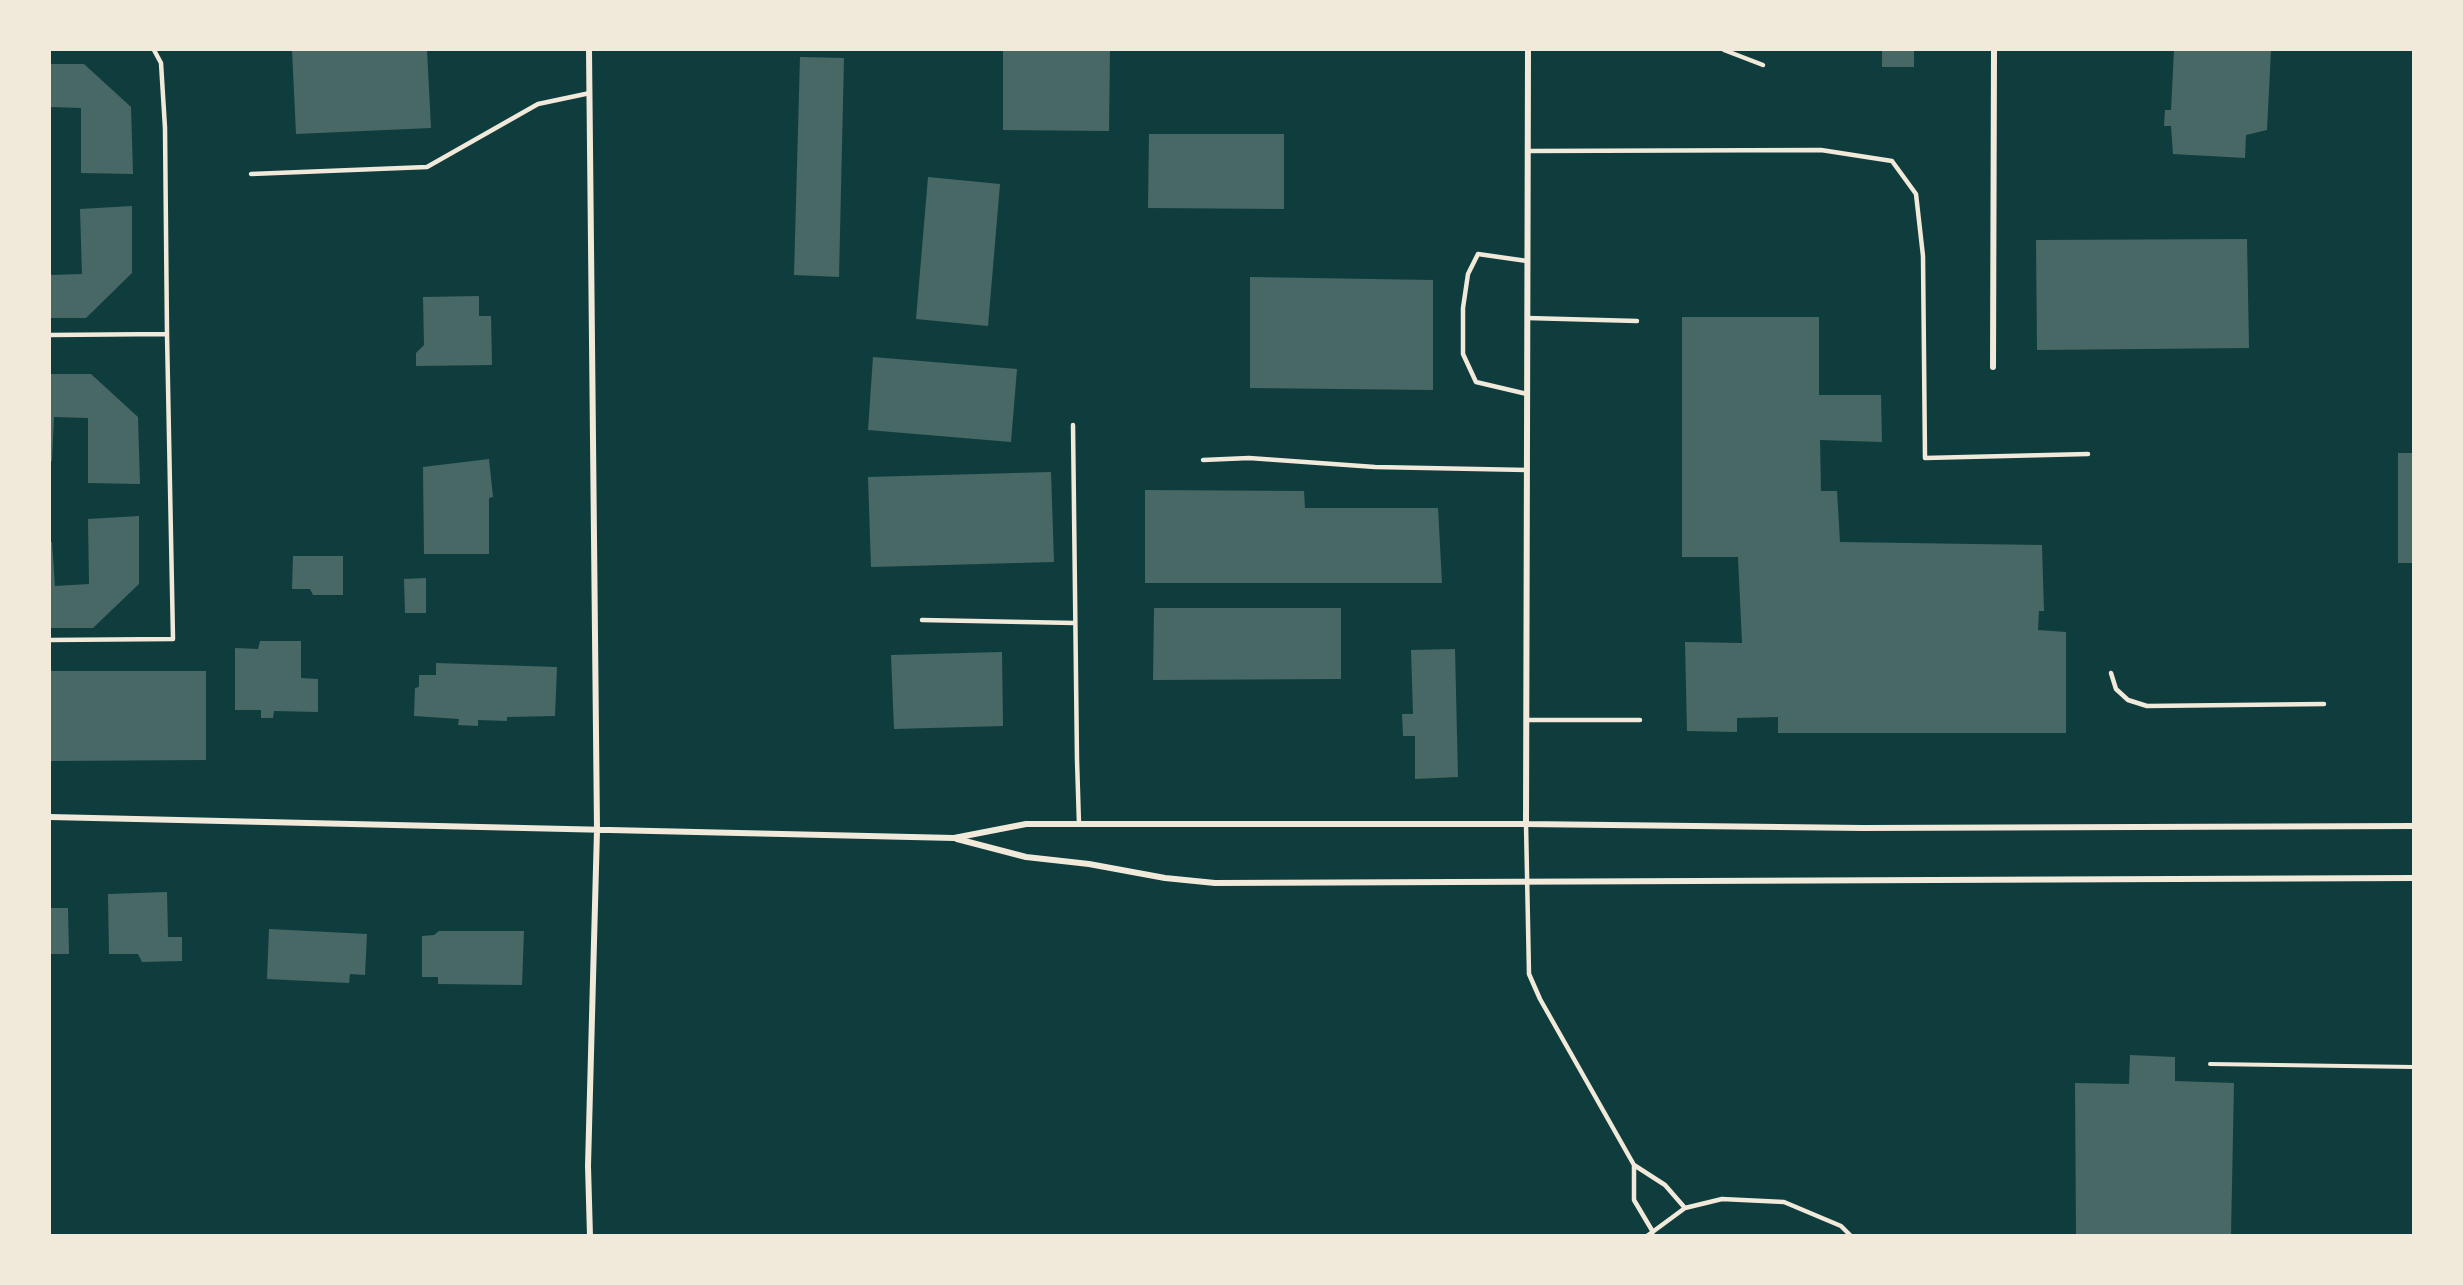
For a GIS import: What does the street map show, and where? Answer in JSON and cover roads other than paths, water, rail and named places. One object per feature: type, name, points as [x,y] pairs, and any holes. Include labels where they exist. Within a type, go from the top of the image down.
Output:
[{"type":"street","points":[[590,50],[597,830],[588,1166],[590,1236]]},
{"type":"street","points":[[1526,824],[1528,50]]},
{"type":"street","points":[[1993,367],[1994,50]]},
{"type":"street","points":[[50,817],[954,838],[1026,824],[1526,824],[1863,828],[2414,826]]},
{"type":"street","points":[[954,838],[1026,857],[1089,864],[1165,878],[1215,883],[2414,878]]},
{"type":"lane","points":[[50,640],[172,639],[165,128],[161,63],[154,50]]},
{"type":"lane","points":[[1724,50],[1763,65]]},
{"type":"lane","points":[[251,174],[427,166],[538,104],[590,93]]},
{"type":"lane","points":[[1528,151],[1821,150],[1892,161],[1916,194],[1923,256],[1925,458],[2088,454]]},
{"type":"lane","points":[[1527,261],[1478,254],[1468,274],[1463,308],[1463,354],[1476,382],[1527,394]]},
{"type":"lane","points":[[1527,318],[1637,321]]},
{"type":"lane","points":[[50,335],[167,334]]},
{"type":"lane","points":[[1073,425],[1079,824]]},
{"type":"lane","points":[[1203,460],[1249,458],[1376,467],[1527,470]]},
{"type":"lane","points":[[922,620],[1075,623]]},
{"type":"lane","points":[[2111,674],[2116,689],[2128,700],[2147,706],[2324,704]]},
{"type":"lane","points":[[1527,720],[1640,720]]},
{"type":"lane","points":[[1526,824],[1529,974],[1540,999],[1634,1165],[1665,1185],[1685,1208]]},
{"type":"lane","points":[[1634,1165],[1634,1200],[1653,1232]]},
{"type":"lane","points":[[1647,1236],[1685,1208],[1722,1199],[1784,1202],[1841,1226],[1851,1236]]}]
